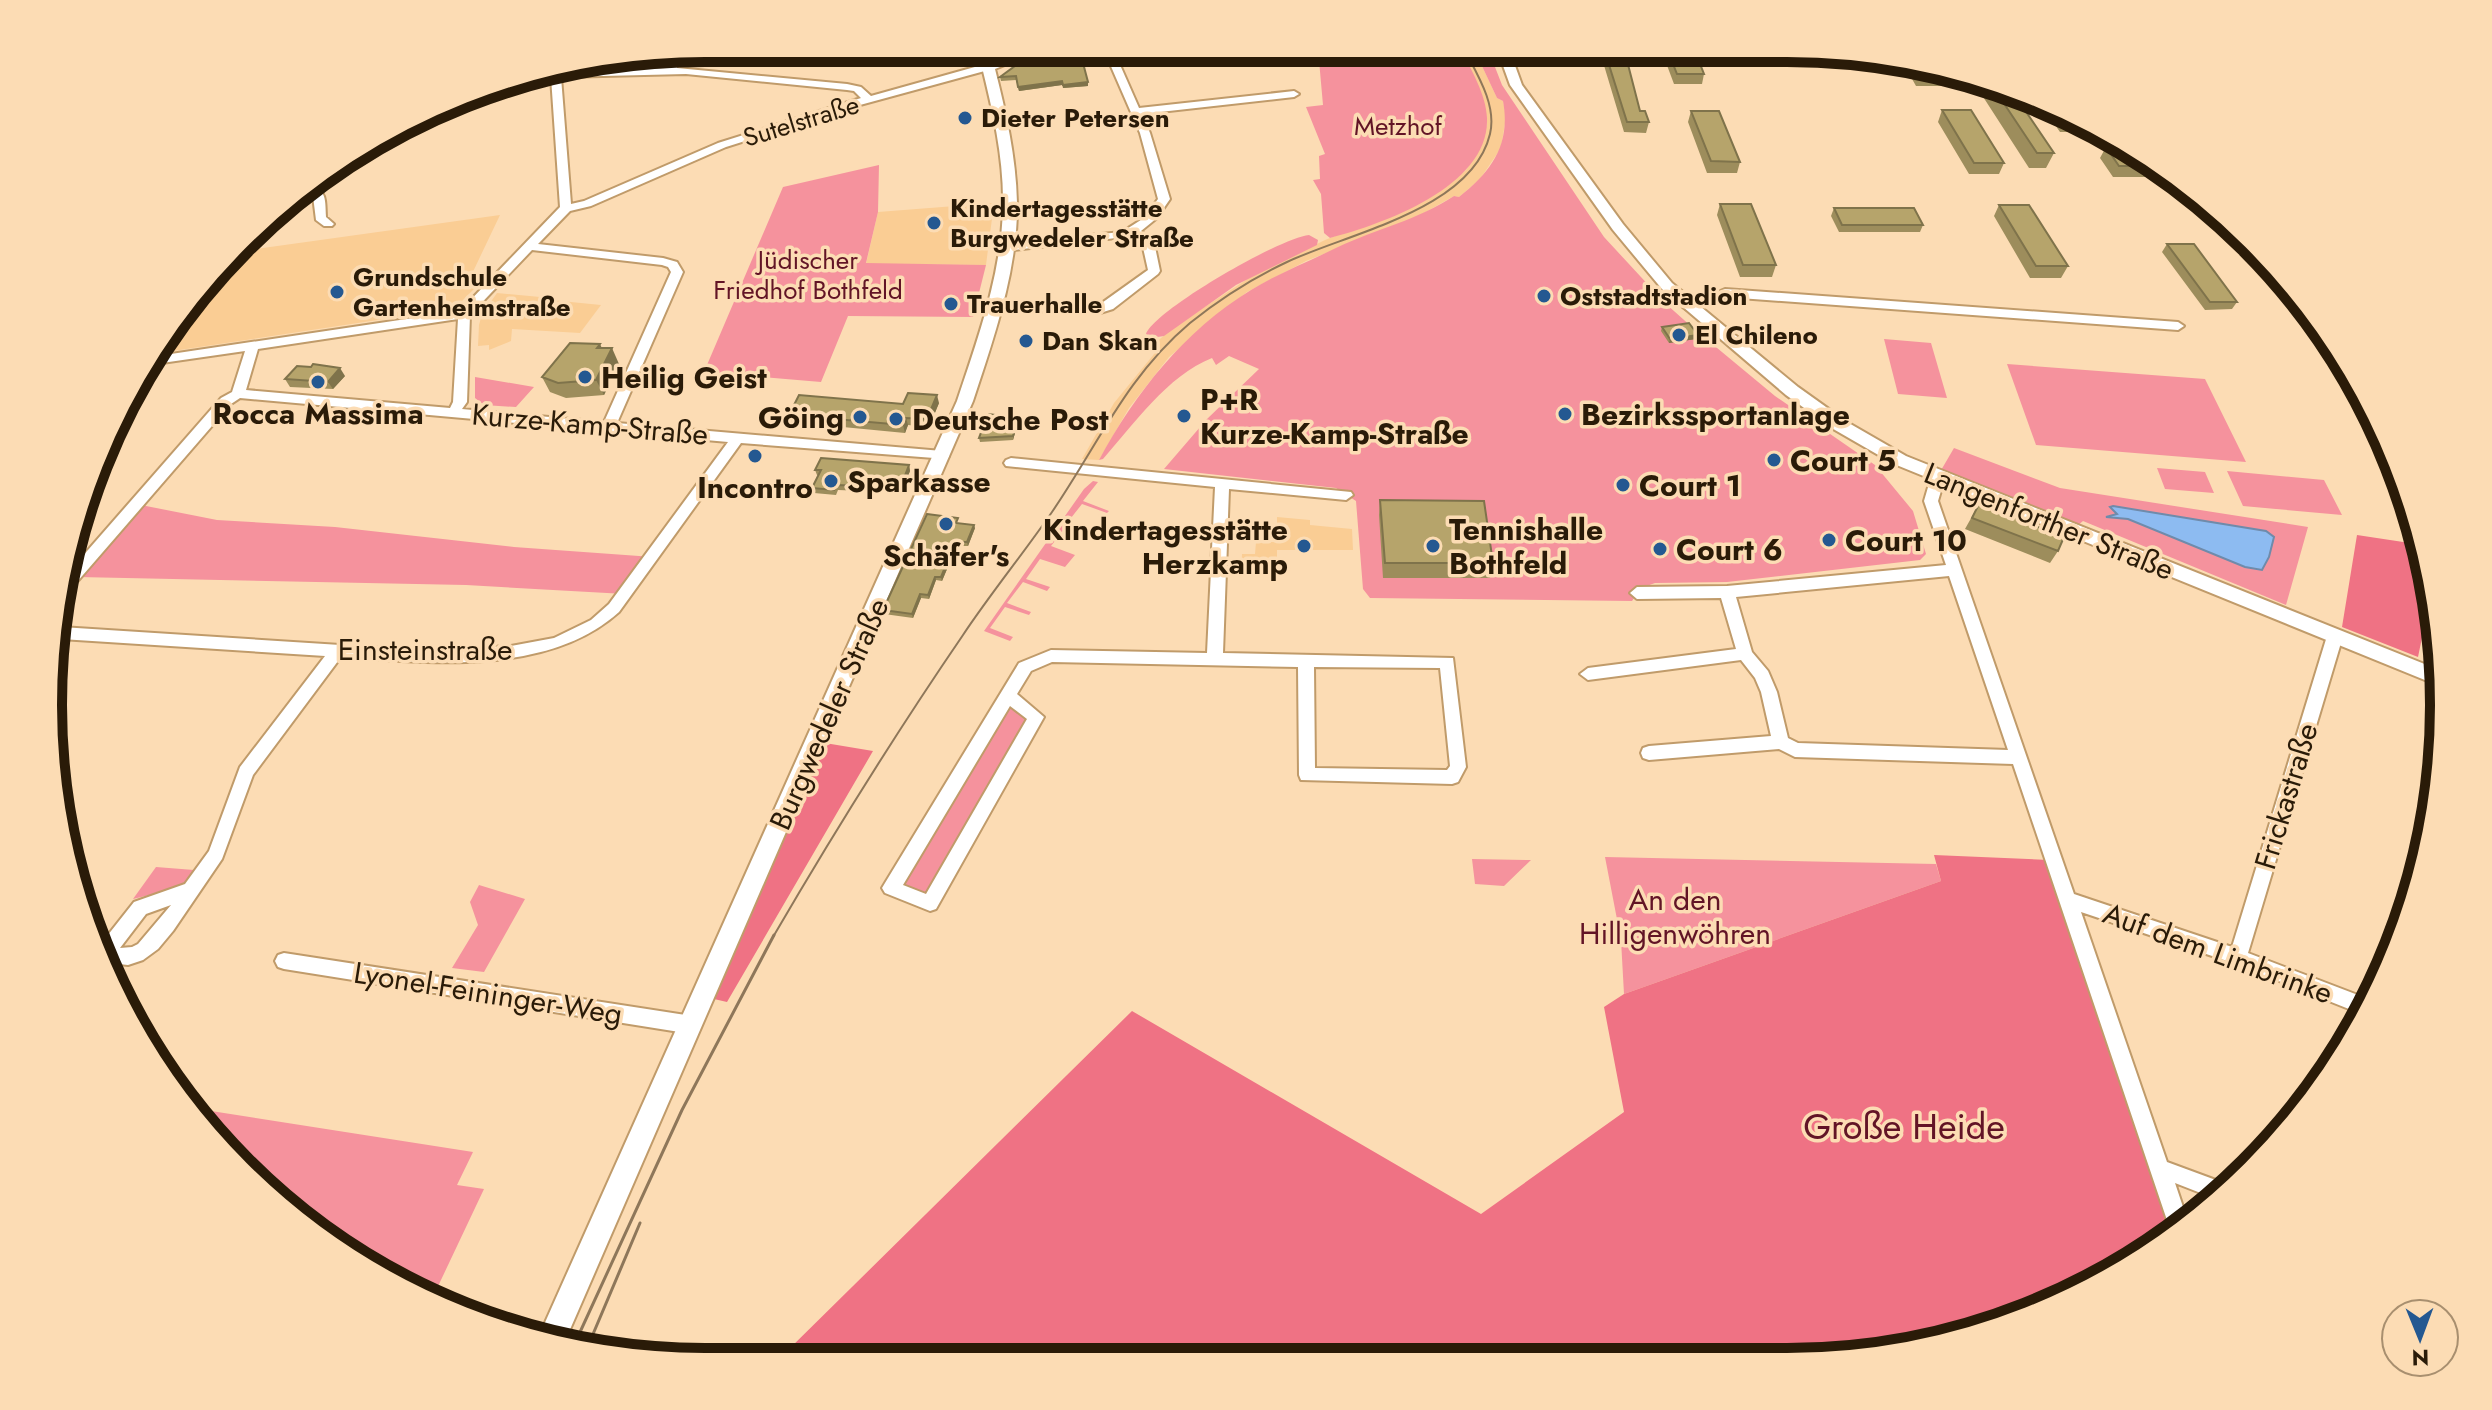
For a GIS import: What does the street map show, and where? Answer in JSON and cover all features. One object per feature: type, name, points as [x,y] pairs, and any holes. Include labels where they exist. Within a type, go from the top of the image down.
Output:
[{"type":"main road","name":"Sutelstraße","points":[[988,67],[1002,62]]},
{"type":"main road","name":"Langenforther Straße","points":[[1508,62],[1516,85],[1618,227],[1667,286],[1824,415],[1879,449],[1938,477],[2429,674]]},
{"type":"main road","name":"Burgwedeler Straße","points":[[556,1330],[965,401],[993,307],[1006,247],[1010,179],[988,67]]},
{"type":"street","points":[[986,62],[988,67]]},
{"type":"street","points":[[1006,247],[1114,237],[1134,231],[1161,207],[1164,199],[1137,111],[1114,62]]},
{"type":"street","points":[[672,63],[672,71]]},
{"type":"street","name":"Sutelstraße","points":[[566,208],[587,204],[722,145],[988,67]]},
{"type":"street","points":[[586,73],[672,71],[847,87],[857,89],[869,100]]},
{"type":"street","points":[[163,359],[464,314],[566,208],[555,80]]},
{"type":"street","points":[[1137,111],[1294,94]]},
{"type":"street","points":[[317,193],[320,218],[328,224]]},
{"type":"street","points":[[993,307],[1090,311],[1109,306],[1154,271],[1148,242],[1134,231]]},
{"type":"street","points":[[528,246],[663,262],[673,265],[677,272],[609,425]]},
{"type":"street","points":[[1689,307],[1725,293],[2178,326]]},
{"type":"street","points":[[454,412],[460,402],[464,314]]},
{"type":"street","points":[[75,574],[226,401],[238,394],[253,345]]},
{"type":"street","name":"Kurze-Kamp-Straße","points":[[238,394],[942,456]]},
{"type":"street","name":"Einsteinstraße","points":[[67,633],[403,655],[485,654],[542,648],[576,636],[614,608],[738,437]]},
{"type":"street","points":[[1011,463],[1346,495]]},
{"type":"street","points":[[1938,477],[1931,501],[1953,570],[2176,1216]]},
{"type":"street","points":[[1215,658],[1222,483]]},
{"type":"street","points":[[1637,593],[1727,592],[1953,570]]},
{"type":"street","points":[[1727,592],[1745,654],[1762,675],[1781,742]]},
{"type":"street","name":"Frickastraße","points":[[2238,957],[2335,636]]},
{"type":"street","points":[[113,954],[137,954],[148,946],[191,890],[216,854],[246,772],[338,650]]},
{"type":"street","points":[[1588,674],[1745,654]]},
{"type":"street","points":[[1009,696],[1036,717],[930,903],[891,888],[1025,667],[1051,656],[1447,662],[1458,767],[1452,777],[1307,775],[1306,661]]},
{"type":"street","points":[[1649,753],[1781,742],[1795,750],[2018,757]]},
{"type":"street","points":[[108,944],[140,908],[191,890]]},
{"type":"street","name":"Auf dem Limbrinke","points":[[2069,900],[2238,957],[2356,1003]]},
{"type":"street","name":"Lyonel-Feininger-Weg","points":[[284,961],[692,1025]]},
{"type":"street","points":[[2160,1171],[2175,1173],[2212,1187]]},
{"type":"shaded area","points":[[1467,62],[1480,62],[1497,98],[1503,101],[1506,117],[1501,148],[1480,179],[1459,197],[1454,196],[1415,218],[1306,261],[1247,292],[1169,357],[1129,408],[1099,460],[1082,459],[1114,403],[1159,348],[1154,344],[1174,327],[1252,276],[1325,240],[1422,202],[1466,170],[1480,149],[1487,124],[1483,98]]},
{"type":"shaded area","name":"Kindertagesstätte Burgwedeler Straße","points":[[994,203],[986,265],[866,264],[878,212]]},
{"type":"shaded area","name":"Grundschule Gartenheimstraße","points":[[500,215],[470,278],[486,277],[450,309],[168,352],[195,314],[250,250]]},
{"type":"shaded area","points":[[497,293],[601,305],[580,333],[512,329],[511,341],[489,350],[489,345],[478,346],[479,325],[482,314]]},
{"type":"shaded area","name":"Kindertagesstätte Herzkamp","points":[[1277,517],[1310,520],[1310,525],[1352,529],[1353,550],[1277,550],[1277,575],[1241,575],[1242,554],[1255,554],[1256,542],[1277,542]]},
{"type":"green space","name":"Metzhof","points":[[1319,62],[1467,62],[1481,91],[1487,118],[1483,142],[1471,163],[1453,182],[1404,212],[1330,238],[1324,233],[1321,194],[1313,180],[1320,179],[1319,156],[1325,154],[1306,107],[1323,105]]},
{"type":"green space","name":"Bezirkssportanlage","points":[[1480,62],[1493,62],[1502,85],[1604,237],[1665,303],[1775,396],[1875,465],[1913,511],[1926,554],[1920,560],[1727,582],[1655,583],[1641,588],[1632,601],[1370,598],[1363,589],[1356,501],[1336,488],[1164,469],[1207,419],[1259,369],[1229,356],[1216,365],[1212,358],[1180,376],[1099,460],[1129,411],[1164,365],[1204,324],[1227,306],[1294,267],[1426,212],[1454,196],[1459,197],[1481,177],[1496,155],[1504,130],[1503,101],[1497,98]]},
{"type":"green space","name":"Jüdischer Friedhof Bothfeld","points":[[879,165],[878,212],[866,263],[986,265],[973,317],[848,316],[821,382],[704,372],[783,187]]},
{"type":"green space","points":[[1309,235],[1318,240],[1317,245],[1236,285],[1164,336],[1151,338],[1146,334],[1172,308],[1220,276],[1273,248]]},
{"type":"green space","points":[[1884,339],[1931,343],[1947,398],[1898,394]]},
{"type":"green space","points":[[2007,364],[2205,379],[2246,462],[2036,445]]},
{"type":"green space","points":[[475,377],[534,387],[516,407],[484,405],[475,398]]},
{"type":"green space","points":[[1954,448],[2060,488],[2308,527],[2286,605],[2083,521],[2077,526],[1940,472]],"holes":[[[2113,506],[2266,531],[2274,537],[2262,570],[2245,567],[2128,519],[2108,516],[2118,514],[2110,507]]]},
{"type":"green space","points":[[2157,468],[2205,472],[2214,493],[2165,489]]},
{"type":"green space","points":[[2227,471],[2324,480],[2342,515],[2243,506]]},
{"type":"green space","points":[[1093,481],[1098,482],[1083,501],[1109,511],[1107,513],[1082,504],[1067,523],[1092,533],[1066,527],[1051,546],[1075,555],[1065,567],[1040,559],[1026,579],[1050,587],[1047,591],[1023,582],[1007,603],[1031,612],[1029,615],[1005,607],[990,628],[1013,637],[1010,641],[984,631],[1084,489]]},
{"type":"green space","points":[[141,505],[217,520],[335,527],[514,547],[653,557],[625,594],[466,585],[78,577]]},
{"type":"green space","points":[[2357,535],[2409,543],[2425,625],[2418,657],[2342,627]]},
{"type":"green space","points":[[1009,696],[1036,717],[930,903],[891,888]]},
{"type":"green space","points":[[825,743],[873,751],[727,1002],[714,999]]},
{"type":"green space","name":"Große Heide","points":[[1934,855],[2049,860],[2170,1221],[2108,1262],[2033,1299],[1994,1314],[1912,1336],[1829,1347],[790,1348],[1132,1011],[1481,1214],[1624,1112],[1604,1007],[1624,994],[1941,881]]},
{"type":"green space","name":"An den Hilligenwöhren","points":[[1605,857],[1936,864],[1941,881],[1624,994],[1621,940]]},
{"type":"green space","points":[[1472,859],[1531,860],[1504,886],[1475,884]]},
{"type":"green space","points":[[156,867],[194,870],[182,887],[133,899]]},
{"type":"green space","points":[[479,885],[525,899],[484,972],[452,968],[478,925],[470,902]]},
{"type":"green space","points":[[207,1110],[473,1152],[457,1185],[484,1189],[437,1289],[383,1262],[314,1215],[250,1160]]},
{"type":"water","points":[[2110,507],[2266,531],[2274,537],[2269,557],[2262,570],[2245,567],[2128,519],[2106,517],[2117,514]]},
{"type":"building","points":[[1021,62],[1082,62],[1088,82],[1063,85],[1062,81],[1018,87],[1016,76],[1000,77]]},
{"type":"building","points":[[1608,62],[1627,62],[1640,111],[1645,111],[1649,122],[1627,122]]},
{"type":"building","points":[[1672,62],[1699,62],[1704,74],[1677,74]]},
{"type":"building","points":[[2001,99],[2023,107],[2054,153],[2037,153]]},
{"type":"building","points":[[1942,110],[1971,110],[2004,163],[1974,163]]},
{"type":"building","points":[[1691,111],[1719,111],[1740,162],[1711,161]]},
{"type":"building","points":[[2106,147],[2137,166],[2119,166]]},
{"type":"building","points":[[1720,204],[1751,204],[1776,265],[1743,265]]},
{"type":"building","points":[[1999,205],[2029,205],[2068,266],[2036,266]]},
{"type":"building","points":[[1834,208],[1914,208],[1923,225],[1842,225]]},
{"type":"building","points":[[2167,244],[2194,244],[2237,302],[2210,302]]},
{"type":"building","name":"El Chileno","points":[[1689,323],[1698,335],[1670,339],[1662,327]]},
{"type":"building","points":[[570,343],[600,344],[597,348],[612,348],[596,380],[558,383],[542,377]]},
{"type":"building","points":[[313,364],[340,368],[328,382],[285,379],[297,366],[311,367]]},
{"type":"building","points":[[908,393],[937,395],[927,419],[906,418],[903,425],[789,415],[799,395],[903,404]]},
{"type":"building","points":[[988,414],[1018,418],[1013,436],[979,438]]},
{"type":"building","points":[[821,458],[909,465],[904,478],[892,477],[887,487],[837,485],[834,490],[812,488],[821,470],[815,470]]},
{"type":"building","name":"Tennishalle Bothfeld","points":[[1380,500],[1484,501],[1493,563],[1385,563]]},
{"type":"building","points":[[1979,504],[2064,537],[2058,551],[1972,518]]},
{"type":"building","points":[[927,514],[958,518],[956,523],[974,525],[967,542],[961,542],[954,559],[949,558],[941,577],[935,577],[928,595],[920,594],[912,614],[883,610]]},
{"type":"tram line","points":[[773,937],[865,784],[938,672],[1052,512],[1114,413],[1148,366],[1190,323],[1237,290],[1287,262],[1405,216],[1459,182],[1479,160],[1490,134],[1491,112],[1470,62]]},
{"type":"tram line","points":[[578,1336],[682,1110],[774,935]]},
{"type":"tram line","points":[[592,1338],[640,1223]]},
{"type":"place","name":"Dieter Petersen","points":[[965,118]]},
{"type":"place","name":"Kindertagesstätte Burgwedeler Straße","points":[[934,223]]},
{"type":"place","name":"Grundschule Gartenheimstraße","points":[[337,292]]},
{"type":"place","name":"Oststadtstadion","points":[[1544,296]]},
{"type":"place","name":"Trauerhalle","points":[[951,304]]},
{"type":"place","name":"El Chileno","points":[[1679,335]]},
{"type":"place","name":"Dan Skan","points":[[1026,341]]},
{"type":"place","name":"Heilig Geist","points":[[585,377]]},
{"type":"place","name":"Rocca Massima","points":[[318,382]]},
{"type":"place","name":"Bezirkssportanlage","points":[[1565,414]]},
{"type":"place","name":"P+R Kurze-Kamp-Straße","points":[[1184,416]]},
{"type":"place","name":"Göing","points":[[860,417]]},
{"type":"place","name":"Deutsche Post","points":[[896,419]]},
{"type":"place","name":"Incontro","points":[[755,456]]},
{"type":"place","name":"Court 5","points":[[1774,460]]},
{"type":"place","name":"Sparkasse","points":[[831,481]]},
{"type":"place","name":"Court 1","points":[[1623,485]]},
{"type":"place","name":"Schäfer's","points":[[946,524]]},
{"type":"place","name":"Court 10","points":[[1829,540]]},
{"type":"place","name":"Kindertagesstätte Herzkamp","points":[[1304,546]]},
{"type":"place","name":"Tennishalle Bothfeld","points":[[1433,546]]},
{"type":"place","name":"Court 6","points":[[1660,549]]}]
